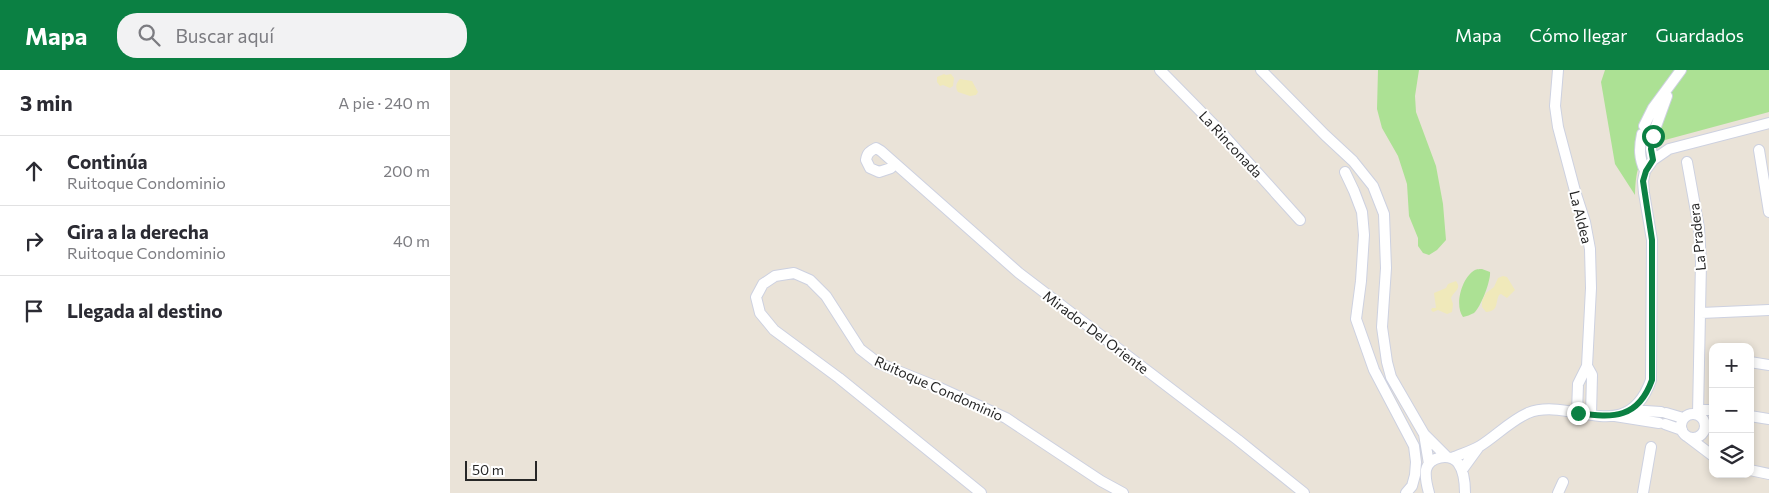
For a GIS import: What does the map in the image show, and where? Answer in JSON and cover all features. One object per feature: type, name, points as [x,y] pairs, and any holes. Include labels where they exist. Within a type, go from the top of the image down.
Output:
[{"type":"street","name":"La Rinconada","points":[[1160,70],[1219,130],[1300,220]]},
{"type":"street","name":"La Aldea","points":[[1558,70],[1555,106],[1558,127],[1585,222],[1590,249],[1591,288],[1587,366],[1578,384],[1578,413]]},
{"type":"street","points":[[1646,171],[1641,161],[1640,151],[1643,130],[1653,108],[1681,70]]},
{"type":"street","points":[[1264,71],[1325,135],[1353,161],[1374,186],[1384,214],[1386,268],[1382,327],[1390,377],[1424,434],[1457,462],[1462,470],[1465,493]]},
{"type":"street","points":[[1653,160],[1651,149],[1654,132],[1671,86]]},
{"type":"street","points":[[1614,416],[1630,410],[1638,404],[1647,394],[1652,380],[1652,240],[1644,193],[1643,181],[1646,171],[1653,160],[1669,149],[1769,123]]},
{"type":"street","points":[[894,164],[886,170],[879,172],[873,171],[866,160],[868,154],[879,145],[1026,271],[1311,493]]},
{"type":"street","name":"Mirador Del Oriente","points":[[876,148],[1019,272],[1304,493]]},
{"type":"street","points":[[1759,150],[1769,212]]},
{"type":"street","name":"La Pradera","points":[[1687,162],[1699,228],[1702,262],[1697,394],[1700,417],[1705,428],[1701,434],[1694,438],[1684,433],[1681,422],[1687,408],[1697,394]]},
{"type":"street","points":[[1345,172],[1362,212],[1364,235],[1362,281],[1356,318],[1374,370],[1414,446],[1415,475],[1412,486],[1406,493]]},
{"type":"street","name":"Ruitoque Condominio","points":[[981,493],[839,378],[774,330],[760,313],[756,297],[763,284],[775,276],[794,273],[810,280],[826,296],[860,349],[878,363],[940,388],[1006,418],[1123,493]]},
{"type":"street","points":[[1701,313],[1769,310]]},
{"type":"street","points":[[1754,363],[1769,365]]},
{"type":"street","name":"La Aldea","points":[[1587,366],[1592,375],[1591,415]]},
{"type":"street","points":[[1462,470],[1479,447],[1528,413],[1544,410],[1591,415],[1663,418],[1684,417],[1691,414],[1700,417],[1704,410],[1709,411]]},
{"type":"street","points":[[1630,410],[1663,418]]},
{"type":"street","points":[[1754,417],[1769,420]]},
{"type":"street","name":"La Pradera","points":[[1663,418],[1709,453]]},
{"type":"street","points":[[1424,434],[1429,464]]},
{"type":"street","name":"La Pradera","points":[[1701,434],[1709,453]]},
{"type":"street","points":[[1429,493],[1426,470],[1429,464],[1436,459],[1449,457],[1479,447]]},
{"type":"street","points":[[1643,493],[1650,447]]},
{"type":"street","points":[[1754,471],[1769,474]]},
{"type":"street","points":[[1413,493],[1426,477]]},
{"type":"street","points":[[1558,493],[1562,482]]},
{"type":"green space","points":[[1378,70],[1419,70],[1415,96],[1416,112],[1436,166],[1443,204],[1446,240],[1437,250],[1429,255],[1423,253],[1418,246],[1418,238],[1409,216],[1407,184],[1398,156],[1382,128],[1377,109]]},
{"type":"green space","points":[[1605,70],[1769,70],[1769,112],[1665,140],[1649,151],[1644,157],[1636,176],[1635,195],[1615,164],[1601,82]]},
{"type":"green space","points":[[1482,269],[1490,272],[1485,293],[1477,310],[1463,317],[1460,312],[1459,299],[1463,285],[1470,274]]},
{"type":"sand","points":[[951,74],[954,78],[953,86],[950,88],[943,85],[940,86],[937,82],[937,77]]},
{"type":"sand","points":[[960,79],[972,81],[978,92],[976,95],[970,96],[958,92],[956,85]]},
{"type":"sand","points":[[1507,277],[1515,290],[1507,298],[1501,294],[1499,295],[1495,308],[1486,312],[1482,307],[1482,301],[1486,293],[1494,287],[1498,278]]},
{"type":"sand","points":[[1456,281],[1458,284],[1457,290],[1451,298],[1453,304],[1452,312],[1447,314],[1438,310],[1433,312],[1432,308],[1436,308],[1434,293]]},
{"type":"route","points":[[1578,413],[1614,416],[1630,410],[1647,394],[1652,380],[1652,240],[1643,181],[1646,171],[1653,160],[1651,149],[1653,136]]}]
